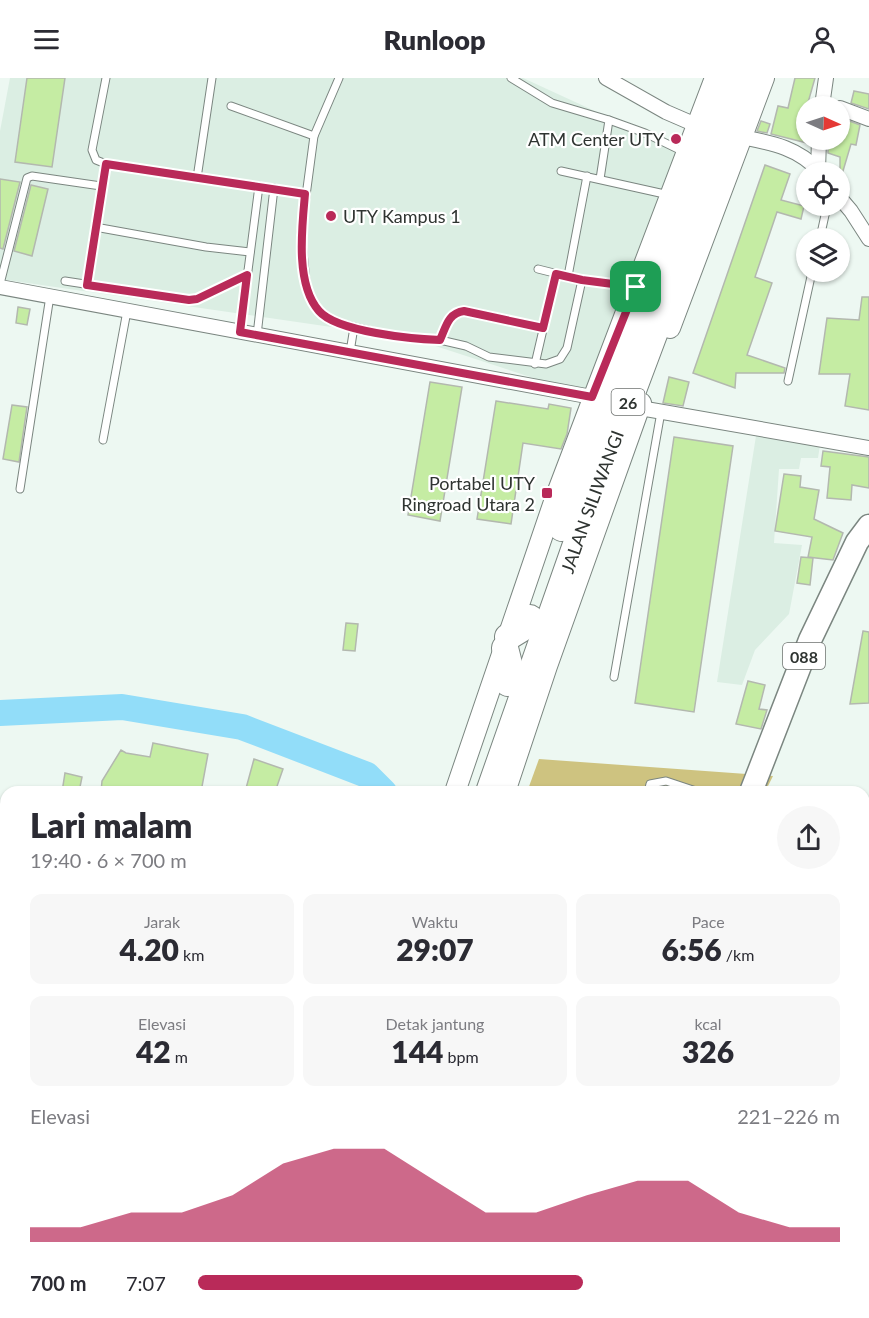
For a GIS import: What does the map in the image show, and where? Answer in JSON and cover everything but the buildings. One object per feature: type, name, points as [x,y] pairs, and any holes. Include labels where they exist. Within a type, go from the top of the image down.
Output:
[{"type":"highway","name":"JALAN SILIWANGI","points":[[490,786],[503,726],[508,683],[530,618],[730,78]]},
{"type":"highway","name":"JALAN SILIWANGI","points":[[474,786],[503,726],[540,664],[750,78]]},
{"type":"highway","name":"26","points":[[508,683],[507,643],[530,618]]},
{"type":"main road","name":"088","points":[[753,786],[810,640],[857,542],[869,526]]},
{"type":"street","points":[[606,78],[666,112],[696,125]]},
{"type":"street","points":[[507,643],[592,397],[715,78]]},
{"type":"street","points":[[540,664],[640,408],[764,78]]},
{"type":"street","points":[[826,78],[826,96]]},
{"type":"street","points":[[850,112],[869,119]]},
{"type":"street","points":[[742,137],[796,151],[809,162]]},
{"type":"street","points":[[850,212],[869,239]]},
{"type":"street","points":[[0,286],[592,397]]},
{"type":"street","points":[[640,408],[869,448]]},
{"type":"street","name":"26","points":[[503,726],[507,643]]},
{"type":"street","points":[[459,786],[503,726]]},
{"type":"street","points":[[503,726],[505,786]]},
{"type":"lane","points":[[106,78],[92,150],[96,160],[106,164],[305,194]]},
{"type":"lane","points":[[197,178],[212,78]]},
{"type":"lane","points":[[339,78],[314,136],[301,233],[307,291],[320,312],[335,322],[388,335],[440,340],[466,346],[489,357],[535,364],[553,363],[564,353],[569,341],[582,280]]},
{"type":"lane","points":[[511,78],[552,103],[645,133],[686,153]]},
{"type":"lane","points":[[231,106],[314,136]]},
{"type":"lane","points":[[600,179],[609,120]]},
{"type":"lane","points":[[87,285],[106,164]]},
{"type":"lane","points":[[561,171],[670,195]]},
{"type":"lane","points":[[0,286],[27,178],[32,176],[101,186]]},
{"type":"lane","points":[[568,276],[587,176]]},
{"type":"lane","points":[[240,332],[259,186]]},
{"type":"lane","points":[[257,335],[274,188]]},
{"type":"lane","points":[[95,227],[206,247],[250,252]]},
{"type":"lane","points":[[538,269],[582,280],[636,287]]},
{"type":"lane","points":[[535,364],[556,274]]},
{"type":"lane","points":[[65,281],[189,300],[197,299],[247,275]]},
{"type":"lane","points":[[788,381],[810,282]]},
{"type":"lane","points":[[20,489],[50,296]]},
{"type":"lane","points":[[103,440],[127,311]]},
{"type":"lane","points":[[440,340],[450,316],[464,311],[543,328]]},
{"type":"lane","points":[[350,352],[354,327]]},
{"type":"lane","points":[[614,677],[661,412]]},
{"type":"lane","points":[[650,786],[666,781],[681,786]]},
{"type":"shaded area","name":"UTY Kampus 1","points":[[10,78],[523,78],[686,153],[592,397],[414,339],[0,279],[0,131]]},
{"type":"shaded area","points":[[756,436],[820,445],[818,458],[801,458],[799,469],[779,469],[774,543],[802,545],[789,614],[755,650],[742,685],[717,682]]},
{"type":"shaded area","points":[[539,759],[773,776],[768,786],[529,786]]},
{"type":"waterway","points":[[0,713],[122,707],[242,727],[367,775],[378,786]]},
{"type":"place","name":"ATM Center UTY","points":[[676,139]]},
{"type":"place","name":"UTY Kampus 1","points":[[331,216]]},
{"type":"place","name":"Portabel UTY Ringroad Utara 2","points":[[547,493]]},
{"type":"route","points":[[106,164],[305,194],[301,233],[307,291],[320,312],[335,322],[388,335],[440,340],[450,316],[464,311],[543,328],[556,274],[636,287],[592,397],[240,332],[247,275],[197,299],[189,300],[87,285],[106,164]]}]
